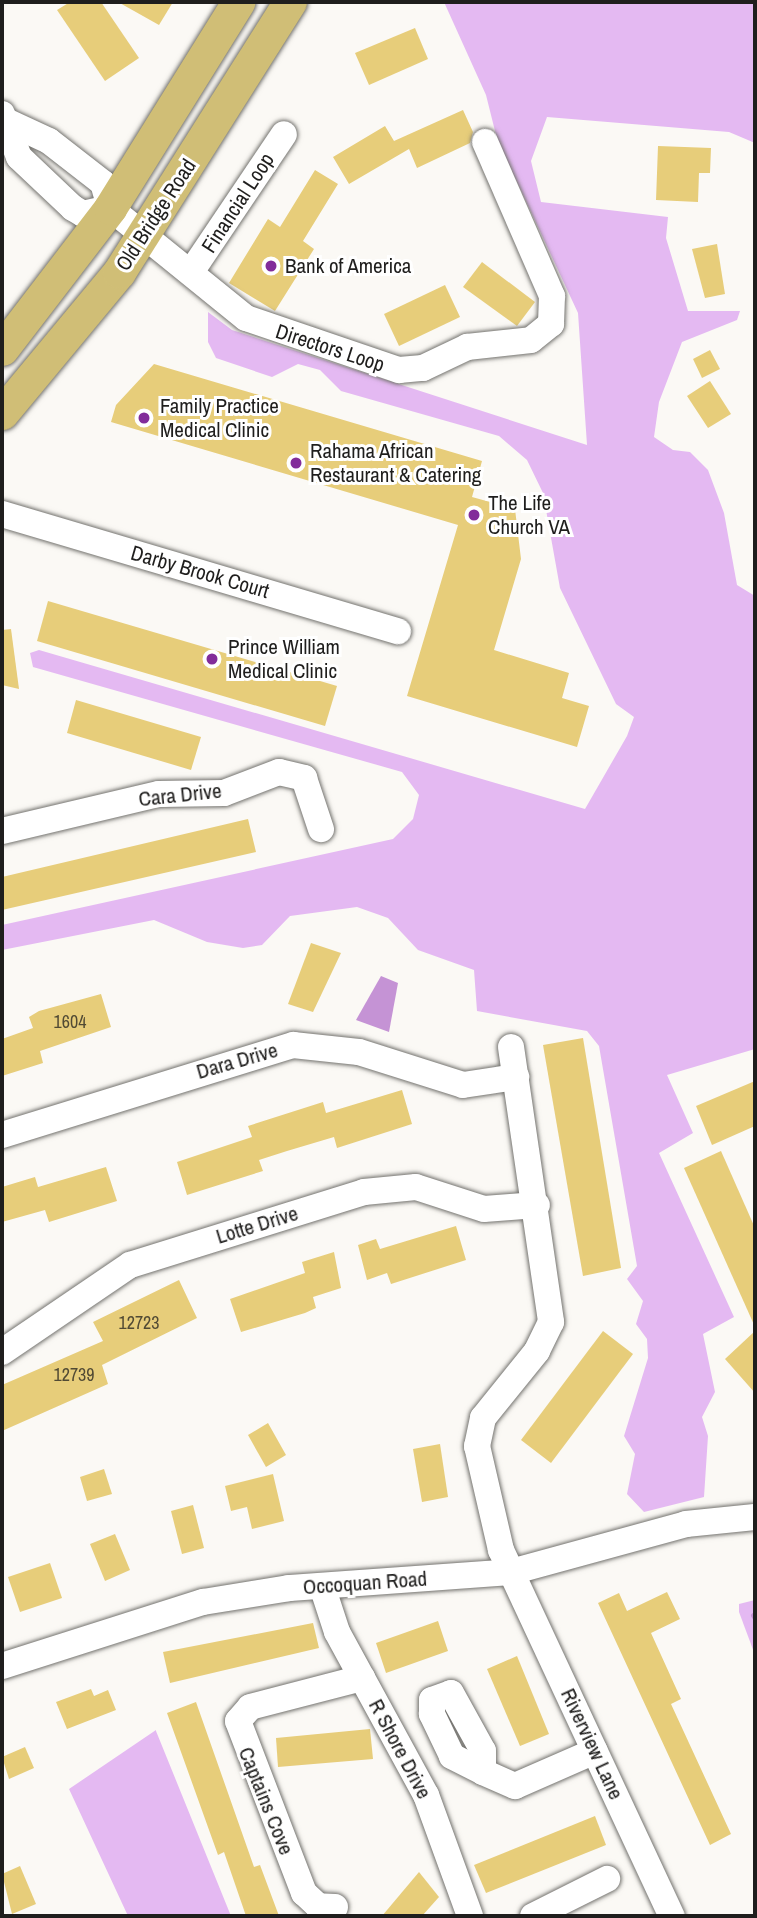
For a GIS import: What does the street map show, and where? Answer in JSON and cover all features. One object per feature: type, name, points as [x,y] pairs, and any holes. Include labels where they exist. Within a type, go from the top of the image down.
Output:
[{"type":"main road","name":"Old Bridge Road","points":[[2,349],[110,208],[238,2]]},
{"type":"main road","name":"Old Bridge Road","points":[[2,413],[144,234],[290,2]]},
{"type":"street","points":[[4,117],[49,141],[103,183],[110,208],[83,214],[73,208],[19,157],[4,117]]},
{"type":"street","name":"Financial Loop","points":[[191,272],[284,134]]},
{"type":"street","name":"Directors Loop","points":[[110,208],[191,272],[224,303],[265,328],[399,370],[423,368],[467,347],[531,340],[551,324],[552,296],[485,142]]},
{"type":"street","name":"Darby Brook Court","points":[[2,514],[398,631]]},
{"type":"street","name":"Cara Drive","points":[[2,831],[159,794],[224,793],[279,772],[304,778],[321,829]]},
{"type":"street","name":"Dara Drive","points":[[2,1135],[293,1045],[359,1052],[463,1085],[516,1077]]},
{"type":"street","points":[[510,1047],[537,1205],[551,1321],[537,1351],[483,1418],[477,1446],[511,1572]]},
{"type":"street","name":"Lotte Drive","points":[[2,1353],[130,1265],[364,1192],[416,1186],[484,1209],[537,1205]]},
{"type":"street","name":"Occoquan Road","points":[[2,1666],[203,1602],[322,1586],[511,1572],[743,1517]]},
{"type":"street","name":"Riverview Lane","points":[[511,1572],[672,1916]]},
{"type":"street","points":[[414,1579],[501,1590],[526,1603]]},
{"type":"street","name":"R Shore Drive","points":[[322,1586],[337,1633],[431,1806],[470,1916]]},
{"type":"street","name":"Captains Cove","points":[[335,1907],[318,1906],[304,1893],[238,1721],[250,1707],[362,1678]]},
{"type":"street","points":[[483,1772],[515,1786],[595,1751]]},
{"type":"street","points":[[546,1913],[607,1879]]},
{"type":"shaded area","points":[[444,2],[755,2],[755,143],[729,132],[547,117],[531,161],[541,202],[668,217],[666,238],[688,311],[740,311],[737,320],[682,342],[659,402],[654,437],[673,450],[690,452],[708,470],[724,513],[737,585],[755,596],[755,1049],[667,1075],[693,1133],[659,1153],[734,1317],[703,1334],[715,1392],[702,1417],[708,1436],[704,1497],[644,1512],[627,1494],[635,1454],[624,1436],[648,1358],[647,1339],[636,1324],[643,1301],[627,1279],[637,1266],[599,1046],[587,1031],[477,1011],[474,970],[418,950],[388,918],[357,907],[290,916],[262,945],[243,948],[207,942],[154,920],[2,950],[2,925],[393,839],[413,819],[419,795],[402,772],[33,667],[30,653],[39,650],[585,809],[627,736],[634,717],[616,704],[560,588],[543,493],[527,460],[499,436],[341,391],[320,370],[298,364],[272,377],[216,358],[208,342],[208,312],[232,330],[587,445],[578,313],[497,139],[486,95]]},
{"type":"shaded area","points":[[381,976],[398,983],[389,1032],[356,1020]]},
{"type":"shaded area","points":[[755,1600],[755,1655],[739,1612],[739,1604]]},
{"type":"shaded area","points":[[156,1730],[231,1916],[128,1916],[69,1789]]},
{"type":"building","points":[[70,2],[101,2],[139,58],[105,81],[57,10]]},
{"type":"building","points":[[118,2],[173,2],[159,25]]},
{"type":"building","points":[[415,28],[428,59],[369,85],[355,53]]},
{"type":"building","points":[[463,110],[473,132],[470,143],[417,168],[409,149],[349,184],[333,157],[385,126],[394,141]]},
{"type":"building","points":[[658,146],[711,148],[710,173],[699,173],[698,202],[656,200]]},
{"type":"building","name":"Bank of America","points":[[315,170],[338,184],[303,241],[314,249],[275,311],[229,283],[268,219],[280,227]]},
{"type":"building","points":[[717,244],[725,294],[705,298],[692,249]]},
{"type":"building","points":[[482,262],[535,302],[517,326],[463,287]]},
{"type":"building","points":[[445,285],[460,317],[399,346],[384,314]]},
{"type":"building","points":[[710,350],[720,369],[702,378],[693,359]]},
{"type":"building","points":[[154,364],[482,461],[472,497],[515,509],[521,559],[494,650],[569,673],[562,698],[589,706],[577,747],[407,696],[458,525],[111,422],[116,405]]},
{"type":"building","points":[[710,381],[731,414],[708,428],[687,396]]},
{"type":"building","points":[[48,601],[337,686],[325,726],[37,641]]},
{"type":"building","points":[[11,629],[19,689],[2,685],[2,630]]},
{"type":"building","points":[[76,700],[201,737],[191,770],[67,733]]},
{"type":"building","points":[[248,819],[256,852],[2,910],[2,877]]},
{"type":"building","points":[[311,943],[341,953],[313,1012],[288,1004]]},
{"type":"building","points":[[101,994],[111,1027],[40,1051],[43,1063],[2,1076],[2,1039],[33,1028],[29,1017],[39,1011]]},
{"type":"building","points":[[583,1038],[621,1268],[583,1276],[543,1045]]},
{"type":"building","points":[[755,1081],[755,1126],[712,1145],[696,1106]]},
{"type":"building","points":[[402,1090],[412,1124],[337,1148],[334,1137],[287,1151],[259,1160],[263,1171],[187,1195],[177,1162],[252,1137],[248,1126],[323,1102],[326,1113]]},
{"type":"building","points":[[721,1151],[755,1228],[755,1327],[684,1168]]},
{"type":"building","points":[[106,1167],[117,1201],[49,1222],[45,1210],[2,1222],[2,1187],[35,1177],[38,1187]]},
{"type":"building","points":[[456,1226],[466,1260],[391,1284],[387,1273],[367,1280],[358,1245],[376,1239],[380,1249]]},
{"type":"building","points":[[334,1252],[341,1288],[313,1297],[316,1308],[305,1313],[241,1332],[230,1299],[305,1273],[302,1262]]},
{"type":"building","points":[[179,1280],[197,1318],[102,1365],[108,1384],[2,1431],[2,1385],[103,1341],[93,1322]]},
{"type":"building","points":[[603,1331],[633,1354],[551,1463],[521,1440]]},
{"type":"building","points":[[755,1331],[755,1393],[725,1359]]},
{"type":"building","points":[[268,1423],[286,1455],[266,1467],[248,1435]]},
{"type":"building","points":[[440,1444],[448,1497],[422,1502],[413,1449]]},
{"type":"building","points":[[104,1469],[112,1494],[87,1501],[80,1477]]},
{"type":"building","points":[[273,1474],[284,1521],[252,1529],[247,1507],[231,1511],[225,1486]]},
{"type":"building","points":[[193,1505],[204,1548],[182,1554],[171,1511]]},
{"type":"building","points":[[115,1534],[130,1570],[105,1581],[90,1544]]},
{"type":"building","points":[[50,1563],[62,1598],[20,1612],[8,1577]]},
{"type":"building","points":[[667,1592],[680,1619],[651,1633],[681,1699],[671,1704],[731,1834],[710,1845],[598,1603],[619,1593],[627,1611]]},
{"type":"building","points":[[438,1621],[448,1651],[386,1673],[376,1643]]},
{"type":"building","points":[[313,1623],[319,1648],[170,1683],[163,1652]]},
{"type":"building","points":[[517,1656],[549,1734],[520,1746],[487,1669]]},
{"type":"building","points":[[91,1689],[94,1696],[108,1690],[116,1710],[67,1729],[56,1702]]},
{"type":"building","points":[[196,1702],[254,1867],[260,1865],[279,1916],[246,1916],[224,1852],[218,1855],[167,1713]]},
{"type":"building","points":[[370,1729],[373,1759],[278,1767],[276,1738]]},
{"type":"building","points":[[25,1747],[34,1768],[9,1779],[2,1757]]},
{"type":"building","points":[[595,1816],[606,1845],[486,1893],[474,1865]]},
{"type":"building","points":[[20,1866],[36,1904],[12,1914],[2,1874]]},
{"type":"building","points":[[419,1872],[439,1897],[422,1916],[382,1916]]},
{"type":"place","name":"Bank of America","points":[[271,266]]},
{"type":"place","name":"Family Practice Medical Clinic","points":[[144,418]]},
{"type":"place","name":"Rahama African Restaurant & Catering","points":[[296,463]]},
{"type":"place","name":"The Life Church VA","points":[[474,515]]},
{"type":"place","name":"Prince William Medical Clinic","points":[[212,659]]}]
